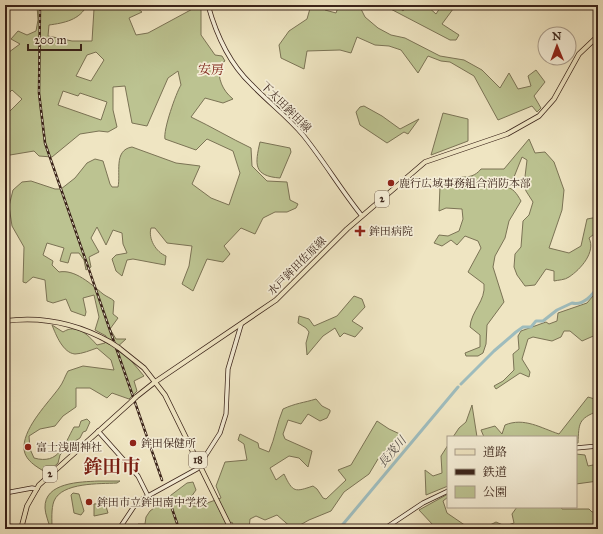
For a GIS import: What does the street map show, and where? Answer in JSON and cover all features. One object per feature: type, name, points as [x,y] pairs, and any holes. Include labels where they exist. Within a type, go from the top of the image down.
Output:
[{"type":"main road","name":"水戸鉾田佐原線","points":[[21,528],[26,510],[36,489],[130,402],[155,382],[241,325],[286,292],[362,216],[425,162],[507,134],[539,116],[554,99],[579,54],[598,36]]},
{"type":"main road","points":[[5,321],[33,319],[61,323],[84,329],[110,342],[130,356],[144,368],[155,382]]},
{"type":"main road","name":"18","points":[[155,382],[171,407],[231,529]]},
{"type":"street","name":"下太田鉾田線","points":[[208,5],[217,31],[229,56],[240,73],[304,137],[362,216]]},
{"type":"street","points":[[120,529],[137,502],[192,473],[200,465],[220,433],[226,409],[227,375],[241,325]]},
{"type":"street","points":[[98,431],[138,476],[148,496]]},
{"type":"street","points":[[577,448],[598,446]]},
{"type":"street","points":[[5,494],[32,488],[36,489]]},
{"type":"street","points":[[384,529],[423,503],[447,491]]},
{"type":"street","points":[[5,526],[21,528]]},
{"type":"green space","points":[[37,5],[87,5],[80,14],[71,20],[49,25],[48,36],[72,41],[92,41],[94,9],[107,5],[133,5],[142,12],[129,18],[136,35],[148,33],[198,6],[201,10],[201,35],[215,55],[222,56],[225,61],[219,65],[220,80],[223,88],[233,99],[223,103],[205,98],[191,117],[251,148],[252,166],[267,181],[287,182],[290,200],[298,204],[296,208],[287,212],[275,212],[263,218],[255,234],[241,228],[224,246],[230,254],[223,262],[207,259],[193,291],[182,284],[189,266],[192,246],[167,243],[155,228],[151,228],[150,232],[152,241],[156,248],[166,256],[165,265],[133,259],[127,260],[122,276],[116,271],[112,259],[116,255],[127,253],[123,244],[122,233],[113,230],[106,245],[97,227],[91,238],[99,252],[89,257],[91,267],[86,270],[84,260],[79,253],[71,253],[68,263],[60,261],[64,248],[47,243],[43,255],[53,261],[52,265],[59,272],[77,275],[114,301],[113,314],[118,318],[110,329],[116,339],[126,339],[115,349],[128,357],[144,376],[134,381],[137,391],[129,399],[112,393],[107,398],[90,388],[76,388],[76,407],[63,416],[55,426],[40,429],[29,436],[30,449],[34,458],[49,459],[60,452],[64,447],[74,427],[79,427],[81,421],[87,419],[90,422],[86,431],[83,432],[80,438],[72,443],[75,449],[66,449],[60,455],[58,463],[47,473],[31,462],[24,451],[25,438],[33,423],[60,386],[68,371],[83,366],[114,370],[111,360],[97,348],[78,354],[71,353],[60,343],[52,325],[63,332],[73,329],[82,331],[97,345],[105,343],[106,336],[95,330],[99,317],[94,295],[83,298],[86,312],[85,316],[71,311],[66,299],[53,303],[47,301],[45,280],[33,277],[26,283],[23,282],[24,247],[12,226],[9,206],[13,190],[22,182],[31,181],[55,189],[61,189],[75,178],[87,163],[95,159],[103,161],[110,184],[112,187],[118,187],[120,158],[126,149],[132,147],[176,163],[200,166],[192,184],[211,198],[229,205],[240,173],[233,151],[207,139],[196,150],[165,139],[173,103],[181,85],[178,71],[168,78],[147,126],[132,123],[125,86],[113,87],[113,110],[117,127],[108,132],[99,131],[80,134],[52,157],[39,156],[34,151],[10,155],[5,153],[5,116],[22,99],[12,90],[5,97],[5,55],[20,44],[11,39],[18,31],[27,35],[36,31],[38,20]],"holes":[[[96,52],[104,60],[91,81],[76,76],[87,55]],[[63,91],[78,96],[80,93],[107,102],[101,120],[58,105]]]},
{"type":"green space","points":[[311,5],[327,5],[325,10],[336,13],[339,5],[359,5],[365,17],[378,28],[391,35],[405,38],[440,56],[464,60],[482,70],[500,88],[509,73],[518,89],[531,86],[528,76],[536,70],[545,82],[534,96],[541,108],[537,112],[532,106],[498,120],[474,76],[450,62],[441,61],[428,56],[418,73],[401,50],[389,46],[375,45],[357,37],[351,53],[340,50],[307,51],[304,69],[281,58],[279,45],[289,31],[307,19]]},
{"type":"green space","points":[[383,5],[396,5],[403,11],[408,5],[426,5],[436,14],[442,5],[456,5],[442,24],[459,35],[456,40],[450,40]]},
{"type":"green space","points":[[364,106],[382,116],[400,129],[419,119],[408,134],[404,132],[387,143],[360,125],[356,112],[360,107]]},
{"type":"green space","points":[[443,113],[468,119],[468,141],[431,155]]},
{"type":"green space","points":[[529,139],[535,153],[545,152],[554,162],[564,190],[562,210],[549,248],[569,253],[581,246],[587,219],[598,217],[598,231],[589,238],[591,249],[589,254],[574,274],[566,279],[554,281],[554,271],[546,269],[535,285],[525,286],[517,275],[514,267],[515,254],[521,247],[523,221],[529,215],[533,202],[524,185],[527,160],[522,157],[514,177],[511,179],[498,177],[492,188],[510,188],[516,193],[521,201],[509,221],[505,238],[495,256],[493,267],[504,302],[487,325],[486,344],[483,353],[478,356],[466,356],[465,353],[480,347],[480,335],[470,327],[473,316],[483,296],[484,284],[468,272],[481,248],[478,241],[465,236],[457,245],[451,240],[442,246],[434,243],[439,235],[448,236],[459,231],[463,219],[462,209],[446,208],[439,211],[440,186],[446,181],[452,179],[472,176],[481,169],[504,169]]},
{"type":"green space","points":[[260,142],[290,148],[291,152],[280,178],[271,177],[260,172],[257,157]]},
{"type":"green space","points":[[598,290],[598,334],[582,341],[570,331],[564,331],[561,337],[552,341],[533,337],[528,339],[522,359],[530,372],[529,377],[520,373],[496,389],[494,386],[503,381],[514,370],[513,354],[519,349],[518,336],[521,331],[546,322],[549,324],[557,321],[558,313],[587,303]]},
{"type":"green space","points":[[354,296],[362,299],[365,307],[352,321],[363,328],[355,337],[344,333],[340,337],[335,328],[323,336],[307,355],[306,343],[309,332],[298,323],[299,316],[309,319],[314,326],[337,316]]},
{"type":"green space","points":[[588,397],[598,400],[598,411],[583,419],[579,426],[578,443],[577,436],[484,436],[481,430],[495,426],[502,434],[505,425],[519,422],[532,424],[559,434]]},
{"type":"green space","points":[[316,399],[322,406],[330,410],[327,418],[320,421],[308,414],[301,424],[288,420],[283,434],[285,439],[312,451],[308,467],[299,458],[289,456],[270,468],[276,480],[284,474],[292,488],[298,490],[313,486],[323,498],[326,499],[346,480],[338,470],[351,465],[377,421],[402,435],[387,453],[378,459],[369,474],[344,492],[331,511],[309,520],[293,529],[277,515],[265,520],[256,516],[250,519],[249,529],[235,529],[232,522],[222,529],[137,529],[138,524],[145,524],[146,517],[150,511],[187,483],[193,482],[196,490],[191,497],[193,506],[199,506],[221,498],[216,486],[225,462],[247,460],[244,444],[238,440],[240,434],[258,443],[259,448],[269,452],[283,409]]},
{"type":"green space","points":[[472,405],[477,436],[454,436],[459,428],[466,422]]},
{"type":"green space","points":[[447,447],[447,486],[426,495],[425,470],[433,476],[442,473],[441,456]]},
{"type":"green space","points":[[577,454],[585,455],[588,466],[598,464],[598,481],[577,484]]},
{"type":"green space","points":[[120,481],[117,483],[82,485],[65,490],[58,495],[54,501],[52,511],[52,529],[50,529],[45,508],[46,499],[50,493],[57,488],[73,483]]},
{"type":"green space","points":[[73,493],[79,494],[84,511],[81,515],[74,513],[71,495]]},
{"type":"green space","points":[[447,495],[447,498],[443,501],[447,513],[469,528],[484,528],[496,522],[505,526],[514,523],[512,514],[516,508],[589,509],[592,512],[598,511],[598,529],[428,529],[433,525],[419,510]]},
{"type":"green space","points":[[105,503],[108,513],[94,516],[94,504]]},
{"type":"waterway","name":"長茂川","points":[[461,384],[494,351],[516,332],[523,327],[531,327],[536,321],[543,321],[557,310],[572,303],[576,304],[584,301],[598,286]]},
{"type":"waterway","name":"長茂川","points":[[339,529],[458,387]]},
{"type":"railway","points":[[40,5],[39,93],[45,143],[162,480]]},
{"type":"railway","points":[[168,497],[179,529]]},
{"type":"place","name":"鹿行広域事務組合消防本部","points":[[391,183]]},
{"type":"place","name":"鉾田病院","points":[[360,231]]},
{"type":"place","name":"鉾田保健所","points":[[133,443]]},
{"type":"place","name":"富士浅間神社","points":[[28,447]]},
{"type":"place","name":"鉾田市立鉾田南中学校","points":[[89,502]]},
{"type":"district","name":"安房","points":[[211,70]]},
{"type":"district","name":"鉾田市","points":[[112,466]]}]
